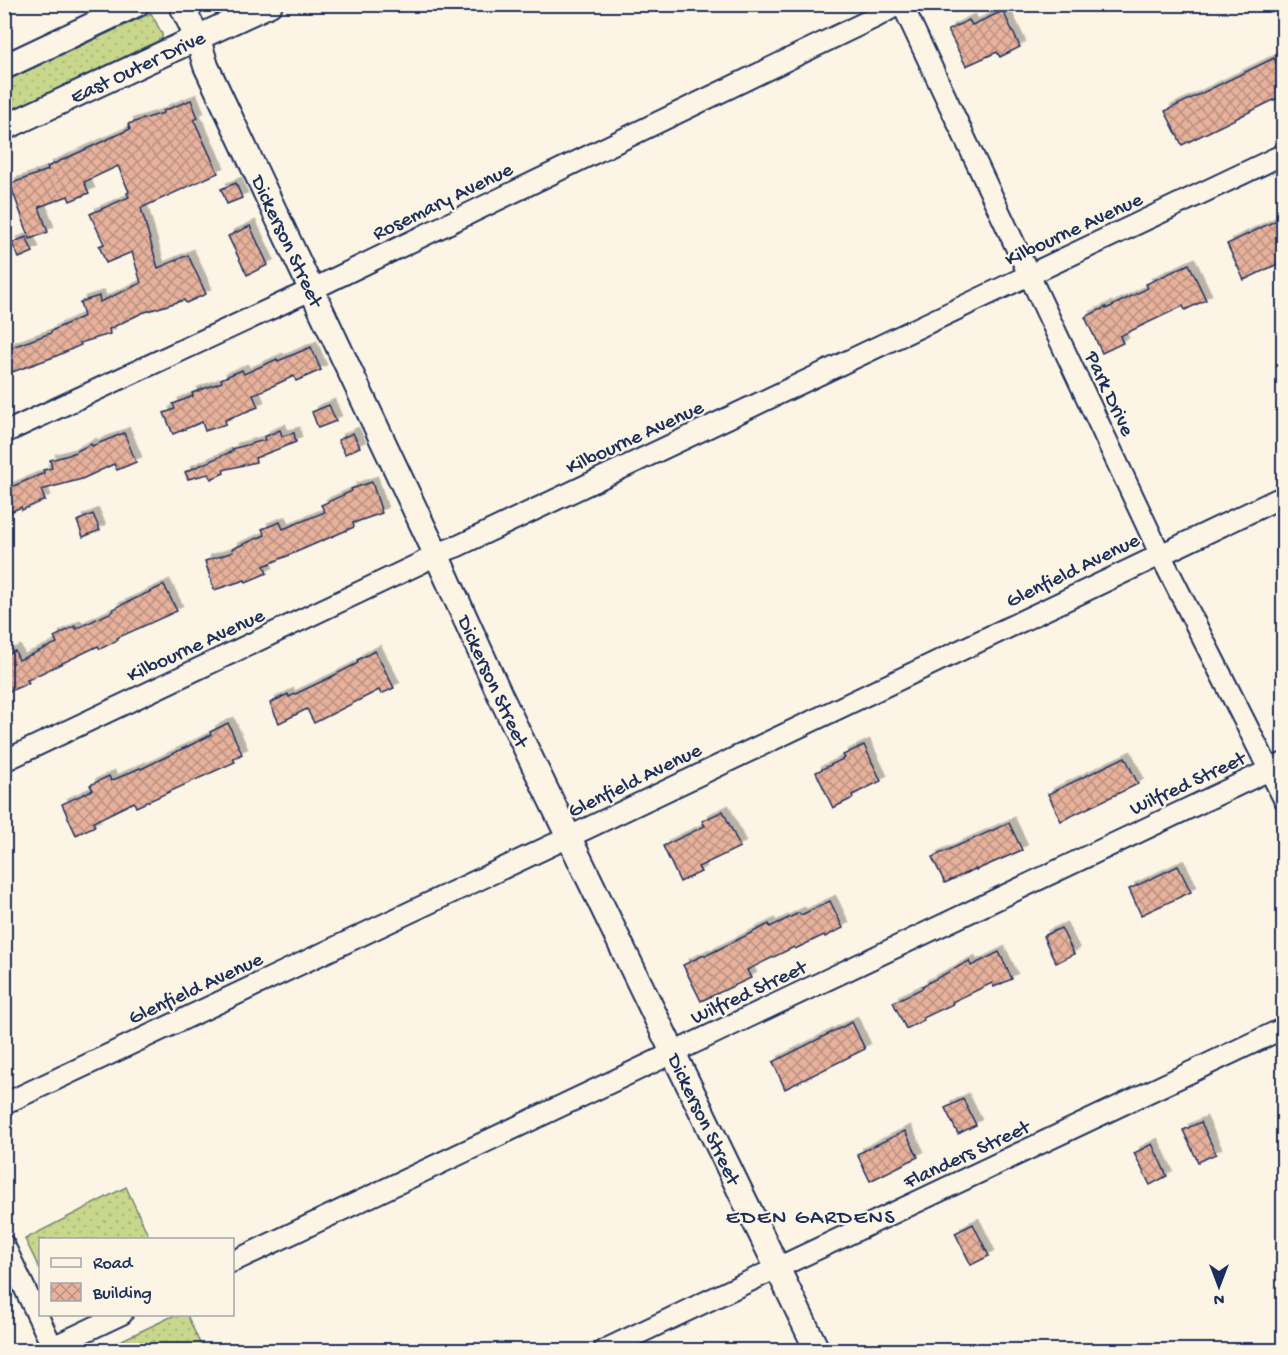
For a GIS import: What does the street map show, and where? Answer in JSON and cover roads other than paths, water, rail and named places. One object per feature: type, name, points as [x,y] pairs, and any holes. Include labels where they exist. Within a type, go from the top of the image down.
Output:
[{"type":"street","points":[[4,67],[137,4]]},
{"type":"street","name":"Dickerson Street","points":[[181,4],[198,39],[206,66],[500,695],[817,1350]]},
{"type":"street","name":"East Outer Drive","points":[[4,128],[270,4]]},
{"type":"street","name":"Park Drive","points":[[900,4],[1160,554],[1276,766],[1284,799]]},
{"type":"street","name":"Rosemary Avenue","points":[[4,433],[311,290],[900,4]]},
{"type":"street","name":"Kilbourne Avenue","points":[[4,761],[436,554],[458,546],[1284,154]]},
{"type":"street","name":"Glenfield Avenue","points":[[4,1104],[1284,496]]},
{"type":"street","name":"Wilfred Street","points":[[234,1261],[1276,766]]},
{"type":"street","name":"Flanders Street","points":[[604,1350],[1284,1028]]},
{"type":"street","points":[[4,1245],[51,1349],[118,1316]]},
{"type":"district","name":"EDEN GARDENS","points":[[811,1215]]}]
